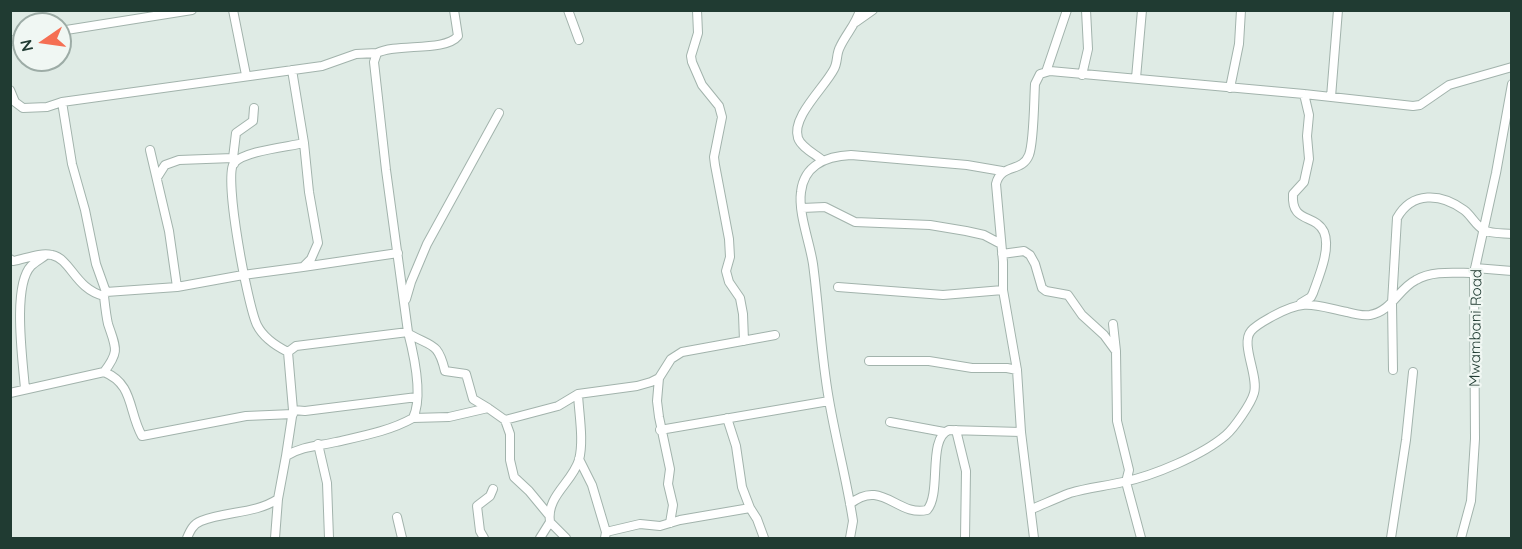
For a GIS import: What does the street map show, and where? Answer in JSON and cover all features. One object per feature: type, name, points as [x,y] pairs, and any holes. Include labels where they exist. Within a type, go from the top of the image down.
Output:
[{"type":"street","points":[[72,29],[192,10]]},
{"type":"street","points":[[233,10],[246,75]]},
{"type":"street","points":[[10,111],[246,75],[322,66],[356,54],[377,53],[386,48],[454,41],[458,36],[458,29],[454,10]]},
{"type":"street","points":[[568,10],[579,40]]},
{"type":"street","points":[[697,10],[698,33],[691,56],[699,79],[719,106],[722,117],[714,157],[729,239],[730,257],[726,271],[729,282],[740,298],[744,341]]},
{"type":"street","points":[[822,160],[798,138],[797,125],[801,115],[835,68],[838,49],[855,23],[860,10]]},
{"type":"street","points":[[855,23],[873,10]]},
{"type":"street","points":[[1046,72],[1067,10]]},
{"type":"street","points":[[1082,75],[1088,49],[1086,10]]},
{"type":"street","points":[[1136,78],[1142,10]]},
{"type":"street","points":[[1230,88],[1239,44],[1241,10]]},
{"type":"street","points":[[1331,97],[1338,10]]},
{"type":"street","points":[[377,53],[374,62],[386,170],[413,352],[417,397],[417,409],[413,418]]},
{"type":"street","points":[[850,538],[853,521],[829,401],[813,268],[802,208],[801,192],[807,175],[822,160],[851,155],[967,165],[1002,171],[1021,165],[1029,155],[1035,84],[1040,74],[1050,71],[1420,105],[1449,85],[1512,67]]},
{"type":"street","points":[[292,70],[318,243],[311,259],[303,267]]},
{"type":"street","name":"Mwambani Road","points":[[1461,538],[1471,501],[1475,440],[1474,271],[1512,84]]},
{"type":"street","points":[[10,90],[15,102],[23,108]]},
{"type":"street","points":[[1032,509],[1071,493],[1126,482],[1169,467],[1228,434],[1254,392],[1254,376],[1247,341],[1250,332],[1262,322],[1311,297],[1325,253],[1323,231],[1319,226],[1298,214],[1292,203],[1293,194],[1304,182],[1309,159],[1307,136],[1309,115],[1305,94]]},
{"type":"street","points":[[62,102],[72,164],[105,294],[108,324],[116,346],[112,361],[104,372]]},
{"type":"street","points":[[254,108],[253,121],[236,133],[231,170],[243,275],[258,326],[275,346],[288,352]]},
{"type":"street","points":[[405,304],[411,282],[427,244],[499,113]]},
{"type":"street","points":[[158,176],[165,165],[179,160],[233,161],[304,143]]},
{"type":"street","points":[[150,150],[158,176],[169,231],[177,287]]},
{"type":"street","points":[[1002,171],[996,183],[1003,290],[1017,370],[1021,432],[1034,538]]},
{"type":"street","points":[[1393,370],[1392,303],[1397,218],[1403,207],[1417,198],[1444,199],[1465,210],[1484,230],[1512,234]]},
{"type":"street","points":[[802,208],[825,207],[855,222],[930,225],[966,231],[984,235],[1001,244]]},
{"type":"street","points":[[1002,254],[1024,251],[1030,255],[1042,288],[1046,291],[1068,295],[1082,315],[1104,335],[1116,351]]},
{"type":"street","points":[[10,259],[13,261],[47,254],[62,260],[76,279],[88,290],[105,294],[177,287],[243,275],[398,253]]},
{"type":"street","points":[[25,389],[19,326],[22,287],[24,277],[30,267],[47,254]]},
{"type":"street","points":[[1300,303],[1365,315],[1378,312],[1392,303],[1409,284],[1424,276],[1450,272],[1512,271]]},
{"type":"street","points":[[838,287],[943,295],[1003,290]]},
{"type":"street","points":[[1113,324],[1118,421],[1129,470],[1126,482],[1139,534],[1132,538]]},
{"type":"street","points":[[288,352],[296,346],[409,333],[426,341],[442,356],[445,372],[466,374],[473,399],[505,420],[510,434],[510,460],[514,477],[529,491],[566,538]]},
{"type":"street","points":[[670,523],[673,505],[668,484],[670,469],[660,430],[657,401],[659,378],[671,359],[682,352],[775,335]]},
{"type":"street","points":[[275,538],[278,499],[293,412],[288,352]]},
{"type":"street","points":[[869,361],[929,361],[972,368],[1017,370]]},
{"type":"street","points":[[10,393],[104,372],[114,376],[124,385],[142,436],[246,416],[417,397]]},
{"type":"street","points":[[1391,538],[1406,440],[1413,372]]},
{"type":"street","points":[[505,420],[558,406],[578,394],[637,386],[659,378]]},
{"type":"street","points":[[540,538],[549,518],[553,499],[579,459],[581,440],[578,394]]},
{"type":"street","points":[[660,430],[829,401]]},
{"type":"street","points":[[286,456],[294,451],[318,444],[389,429],[413,418],[449,417],[488,408]]},
{"type":"street","points":[[727,418],[736,446],[742,487],[764,538]]},
{"type":"street","points":[[890,422],[944,432],[956,430],[1021,432]]},
{"type":"street","points":[[956,430],[966,471],[965,538]]},
{"type":"street","points":[[850,504],[856,499],[878,495],[886,496],[897,505],[909,509],[921,512],[927,510],[933,498],[937,453],[940,438],[944,432]]},
{"type":"street","points":[[318,444],[327,483],[329,538]]},
{"type":"street","points":[[579,459],[592,485],[605,535],[640,524],[660,526],[750,508]]},
{"type":"street","points":[[484,538],[480,531],[477,506],[490,496],[493,489]]},
{"type":"street","points":[[187,538],[190,530],[200,521],[267,507],[278,499]]},
{"type":"street","points":[[397,517],[402,538]]}]
